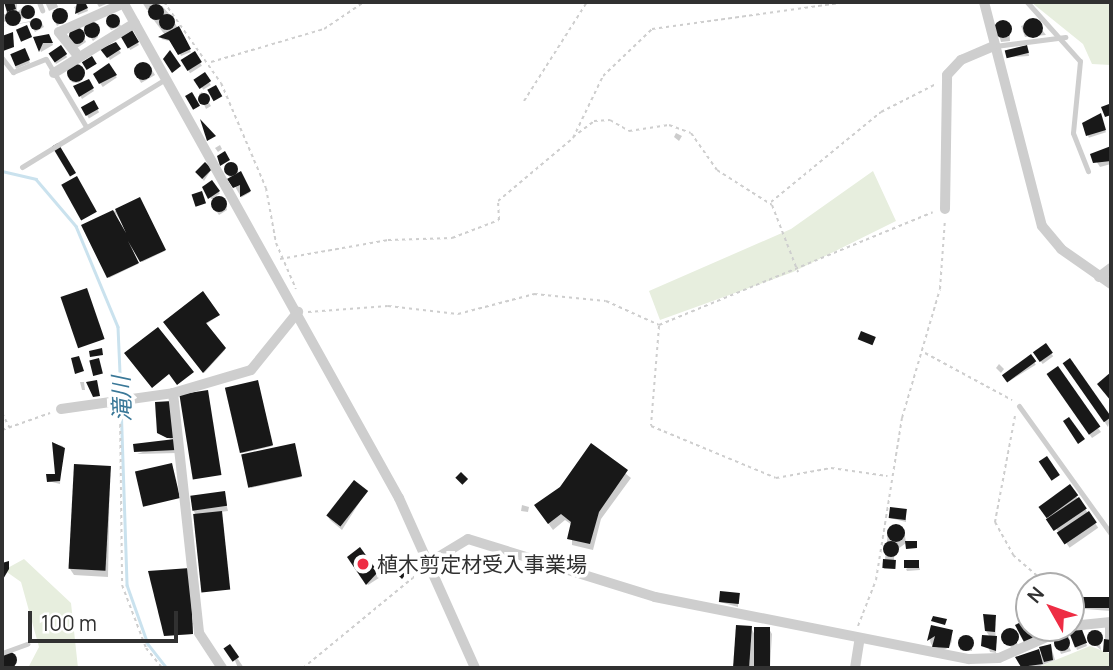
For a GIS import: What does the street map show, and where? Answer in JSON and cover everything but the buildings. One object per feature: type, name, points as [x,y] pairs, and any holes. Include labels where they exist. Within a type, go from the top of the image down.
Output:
[{"type":"street","points":[[79,57],[59,32],[123,2],[298,312],[430,562],[475,668]]},
{"type":"street","points":[[984,2],[992,47],[1042,226],[1111,284]]},
{"type":"street","points":[[54,73],[135,23]]},
{"type":"street","points":[[945,209],[947,75],[961,60],[992,47]]},
{"type":"street","points":[[1099,276],[1111,268]]},
{"type":"street","points":[[61,409],[173,393],[251,370],[298,312]]},
{"type":"street","points":[[173,393],[199,633],[222,668]]},
{"type":"street","points":[[430,562],[468,539],[655,597],[858,638],[987,659],[1031,642]]},
{"type":"street","points":[[1085,625],[1111,622]]},
{"type":"street","points":[[855,668],[858,638]]},
{"type":"lane","points":[[39,2],[42,10]]},
{"type":"lane","points":[[1027,2],[1065,37],[1080,61],[1073,133],[1088,171]]},
{"type":"lane","points":[[992,47],[1065,37]]},
{"type":"lane","points":[[2,58],[9,72],[41,58],[54,73],[85,125]]},
{"type":"lane","points":[[22,167],[85,125],[167,78]]},
{"type":"lane","points":[[1019,406],[1111,534]]},
{"type":"lane","points":[[2,653],[27,644]]},
{"type":"path","points":[[163,2],[210,63],[266,188],[276,243],[286,258],[298,312],[388,306],[458,314],[534,295],[606,301],[659,325],[798,273],[900,222],[945,209],[940,289],[889,476],[876,580],[858,638]]},
{"type":"path","points":[[210,63],[324,29],[364,2]]},
{"type":"path","points":[[524,101],[587,2]]},
{"type":"path","points":[[573,138],[603,76],[643,33],[692,20],[727,21],[847,2]]},
{"type":"path","points":[[769,203],[881,112],[947,75]]},
{"type":"path","points":[[269,262],[468,234],[499,220],[498,201],[594,121],[618,121],[629,131],[682,128],[717,170],[769,203],[798,273]]},
{"type":"path","points":[[659,325],[651,426],[776,478],[831,468],[889,476]]},
{"type":"path","points":[[924,353],[1019,406],[995,522],[1013,555],[1033,572]]},
{"type":"path","points":[[123,401],[122,585],[146,648],[162,668]]},
{"type":"path","points":[[2,430],[61,409]]},
{"type":"path","points":[[2,413],[9,428]]},
{"type":"path","points":[[303,668],[354,632],[430,562]]},
{"type":"green space","points":[[1031,2],[1111,2],[1111,65],[1092,64],[1083,44]]},
{"type":"green space","points":[[873,171],[896,221],[793,272],[660,320],[649,291],[791,229]]},
{"type":"green space","points":[[24,559],[71,603],[78,668],[28,668],[39,647],[21,582],[4,570]]},
{"type":"green space","points":[[1090,646],[1111,654],[1111,668],[1036,668]]},
{"type":"waterway","name":"滝川","points":[[2,171],[36,179],[76,226],[118,327],[121,396]]},
{"type":"waterway","name":"滝川","points":[[121,402],[127,585],[148,644],[167,668]]},
{"type":"place","name":"植木剪定材受入事業場","points":[[363,564]]}]
